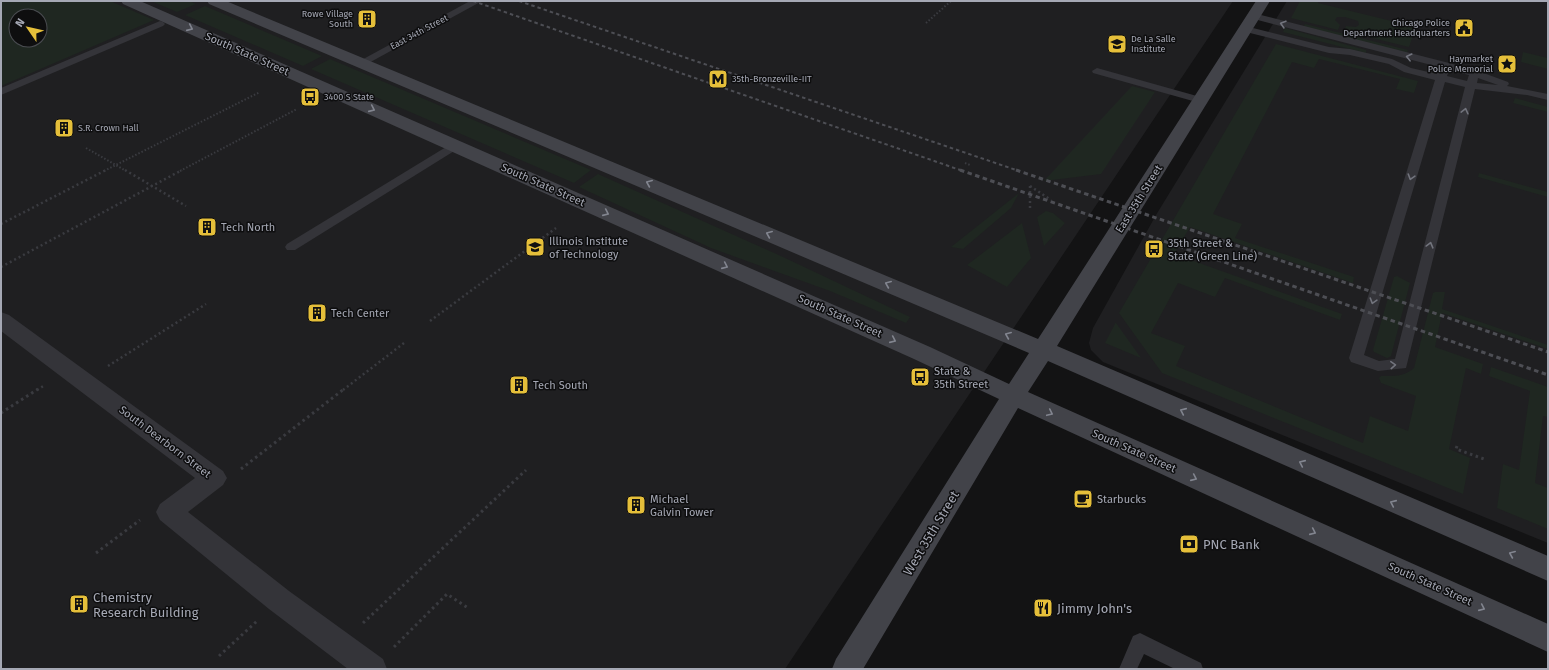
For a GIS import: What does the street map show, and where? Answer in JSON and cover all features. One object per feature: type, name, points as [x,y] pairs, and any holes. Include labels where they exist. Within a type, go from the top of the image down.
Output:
[{"type":"main road","name":"South State Street","points":[[128,1],[922,352],[1015,396],[1548,638]]},
{"type":"main road","points":[[214,1],[1044,350],[1462,533],[1548,569]]},
{"type":"main road","name":"East 35th Street","points":[[1015,396],[1263,1]]},
{"type":"main road","name":"West 35th Street","points":[[847,669],[1015,396]]},
{"type":"street","name":"South Dearborn Street","points":[[1,320],[214,478],[169,512]]},
{"type":"street","points":[[169,512],[279,600],[339,645],[380,661]]},
{"type":"lane","name":"East 34th Street","points":[[361,63],[477,1]]},
{"type":"lane","points":[[1249,23],[1329,50],[1347,60],[1389,70],[1408,70],[1471,85],[1527,92],[1548,97]]},
{"type":"lane","points":[[1249,23],[1445,65],[1474,73],[1527,92]]},
{"type":"lane","points":[[1,92],[160,24]]},
{"type":"lane","points":[[1445,65],[1356,358],[1378,366],[1400,364],[1474,73]]},
{"type":"lane","points":[[1097,71],[1200,100]]},
{"type":"lane","points":[[291,247],[455,146]]},
{"type":"lane","points":[[1128,669],[1140,642],[1194,669]]},
{"type":"path","points":[[926,23],[952,1]]},
{"type":"path","points":[[1,224],[260,92]]},
{"type":"path","points":[[1,267],[298,109]]},
{"type":"path","points":[[86,148],[186,206]]},
{"type":"path","points":[[965,163],[970,165]]},
{"type":"path","points":[[1030,210],[1030,186],[1051,200]]},
{"type":"path","points":[[430,321],[556,228]]},
{"type":"path","points":[[1,413],[76,376],[206,304]]},
{"type":"path","points":[[214,478],[221,484],[404,343]]},
{"type":"path","points":[[1457,446],[1456,449],[1487,460]]},
{"type":"path","points":[[339,645],[526,470]]},
{"type":"path","points":[[96,553],[159,506],[169,512]]},
{"type":"path","points":[[380,661],[447,594],[468,608]]},
{"type":"path","points":[[219,656],[279,600]]},
{"type":"shaded area","name":"Illinois Institute of Technology","points":[[1,1],[1233,1],[785,669],[1,669]]},
{"type":"shaded area","points":[[1,1],[110,1],[154,20],[1,86]]},
{"type":"shaded area","points":[[151,1],[189,1],[196,4],[177,12]]},
{"type":"shaded area","points":[[1287,1],[1548,1],[1548,543],[1103,362],[1091,350],[1089,343],[1093,328],[1156,215]]},
{"type":"shaded area","points":[[1300,1],[1318,1],[1318,3],[1416,27],[1409,47],[1344,31],[1346,26],[1356,27],[1359,25],[1358,21],[1345,17],[1337,17],[1335,20],[1340,25],[1338,30],[1291,18]]},
{"type":"shaded area","points":[[205,6],[322,56],[303,66],[185,15]]},
{"type":"shaded area","points":[[1305,24],[1408,50],[1407,53],[1303,27]]},
{"type":"shaded area","points":[[1285,28],[1366,50],[1366,53],[1283,32]]},
{"type":"shaded area","points":[[1276,44],[1418,81],[1414,93],[1396,89],[1400,79],[1319,59],[1314,68],[1292,62],[1213,214],[1242,224],[1235,238],[1354,277],[1353,283],[1190,227],[1174,254],[1342,314],[1340,320],[1225,278],[1215,297],[1178,283],[1151,333],[1185,346],[1176,366],[1363,443],[1370,416],[1408,431],[1416,396],[1381,383],[1379,378],[1381,376],[1395,376],[1403,374],[1414,368],[1433,293],[1445,292],[1442,309],[1548,345],[1548,349],[1442,313],[1435,347],[1483,364],[1481,374],[1466,368],[1449,449],[1470,458],[1463,494],[1162,373],[1119,313]]},
{"type":"shaded area","points":[[1523,52],[1548,58],[1548,69],[1521,62]]},
{"type":"shaded area","points":[[330,59],[591,170],[574,183],[311,69]]},
{"type":"shaded area","points":[[1132,86],[1155,92],[1101,174],[1044,181]]},
{"type":"shaded area","points":[[1515,98],[1548,107],[1548,112],[1513,103]]},
{"type":"shaded area","points":[[1479,173],[1548,192],[1548,197],[1478,177]]},
{"type":"shaded area","points":[[598,174],[783,257],[910,317],[906,323],[830,291],[711,248],[579,187]]},
{"type":"shaded area","points":[[1019,193],[1011,208],[963,249],[951,247]]},
{"type":"shaded area","points":[[1046,211],[1053,213],[1065,223],[1044,246],[1037,217]]},
{"type":"shaded area","points":[[1022,223],[1031,258],[1007,287],[967,265]]},
{"type":"shaded area","points":[[1397,276],[1410,283],[1391,356],[1387,358],[1374,352],[1373,350],[1394,277]]},
{"type":"shaded area","points":[[1116,323],[1141,358],[1105,343]]},
{"type":"shaded area","points":[[1491,367],[1548,387],[1548,417],[1543,416],[1535,483],[1548,488],[1548,529],[1497,508],[1503,464],[1519,470],[1530,391],[1489,376]]},
{"type":"railway","points":[[473,1],[963,171]]},
{"type":"railway","points":[[519,1],[1019,171]]},
{"type":"railway","points":[[960,170],[1548,375]]},
{"type":"railway","points":[[1016,170],[1548,352]]},
{"type":"place","name":"Rowe Village South","points":[[367,19]]},
{"type":"place","name":"Chicago Police Department Headquarters","points":[[1464,28]]},
{"type":"place","name":"De La Salle Institute","points":[[1117,44]]},
{"type":"place","name":"Haymarket Police Memorial","points":[[1507,64]]},
{"type":"place","name":"35th-Bronzeville-IIT","points":[[718,79]]},
{"type":"place","name":"3400 S State","points":[[310,97]]},
{"type":"place","name":"S.R. Crown Hall","points":[[64,128]]},
{"type":"place","name":"Tech North","points":[[207,227]]},
{"type":"place","name":"Illinois Institute of Technology","points":[[535,247]]},
{"type":"place","name":"35th Street & State (Green Line)","points":[[1154,249]]},
{"type":"place","name":"Tech Center","points":[[317,313]]},
{"type":"place","name":"State & 35th Street","points":[[920,377]]},
{"type":"place","name":"Tech South","points":[[519,385]]},
{"type":"place","name":"Starbucks","points":[[1083,499]]},
{"type":"place","name":"Michael Galvin Tower","points":[[636,505]]},
{"type":"place","name":"PNC Bank","points":[[1189,544]]},
{"type":"place","name":"Chemistry Research Building","points":[[79,604]]},
{"type":"place","name":"Jimmy John's","points":[[1043,608]]}]
